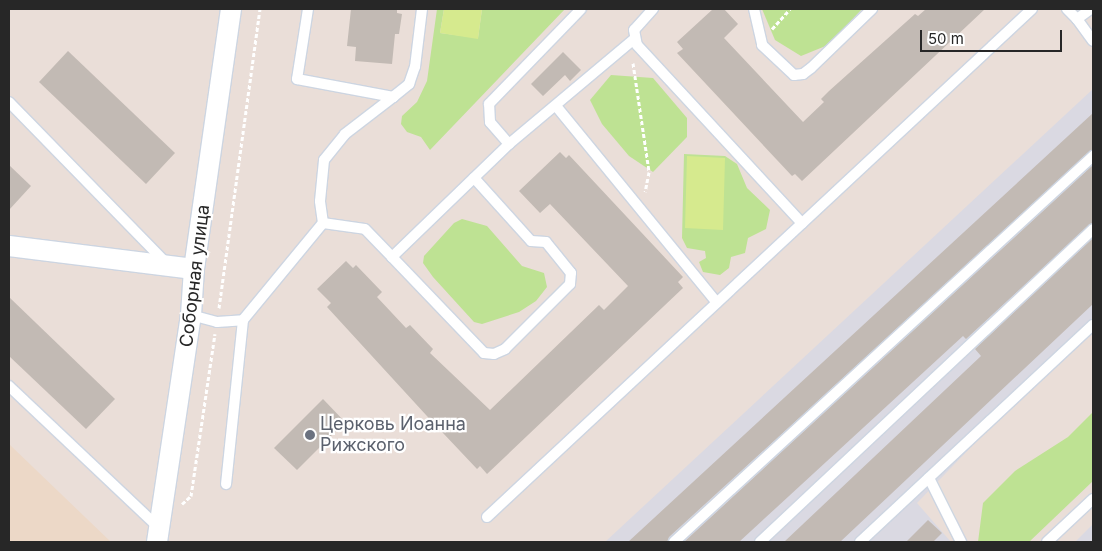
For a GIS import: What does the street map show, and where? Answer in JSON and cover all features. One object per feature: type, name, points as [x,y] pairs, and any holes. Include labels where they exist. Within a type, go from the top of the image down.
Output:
[{"type":"street","name":"Соборная улица","points":[[159,530],[191,315],[194,269],[231,9]]},
{"type":"street","points":[[11,249],[194,269]]},
{"type":"lane","points":[[308,9],[297,79],[393,97]]},
{"type":"lane","points":[[226,484],[243,320],[323,223],[320,201],[324,160],[345,134],[409,84],[415,67],[422,9]]},
{"type":"lane","points":[[509,144],[490,122],[489,104],[581,9]]},
{"type":"lane","points":[[653,9],[634,30],[634,39],[642,51],[802,224]]},
{"type":"lane","points":[[754,9],[762,45],[794,75],[803,74],[872,9]]},
{"type":"lane","points":[[487,517],[1032,9]]},
{"type":"lane","points":[[1067,9],[1093,41]]},
{"type":"lane","points":[[1077,19],[1091,9]]},
{"type":"lane","points":[[392,257],[509,144],[634,39]]},
{"type":"lane","points":[[9,102],[168,265]]},
{"type":"lane","points":[[556,106],[717,303]]},
{"type":"lane","points":[[674,542],[1093,156]]},
{"type":"lane","points":[[323,223],[365,228],[484,353],[494,354],[505,349],[570,284],[571,273],[546,242],[531,241],[474,178]]},
{"type":"lane","points":[[760,542],[1093,229]]},
{"type":"lane","points":[[191,315],[217,322],[243,320]]},
{"type":"lane","points":[[860,542],[1093,325]]},
{"type":"lane","points":[[9,386],[159,530]]},
{"type":"lane","points":[[929,478],[961,542]]},
{"type":"lane","points":[[1047,542],[1093,498]]},
{"type":"path","points":[[159,530],[192,496],[260,9]]},
{"type":"path","points":[[760,34],[771,30],[790,9]]},
{"type":"path","points":[[641,210],[650,172],[632,61],[642,51]]},
{"type":"shaded area","points":[[1093,89],[1093,321],[917,503],[951,542],[605,542]]},
{"type":"shaded area","points":[[9,444],[111,542],[9,542]]},
{"type":"shaded area","points":[[1093,524],[1093,542],[1075,542]]},
{"type":"green space","points":[[437,9],[444,9],[440,33],[478,38],[482,9],[565,9],[430,150],[421,137],[407,132],[401,124],[402,116],[417,102],[427,81]]},
{"type":"green space","points":[[444,9],[482,9],[478,39],[440,33]]},
{"type":"green space","points":[[762,9],[862,9],[828,45],[801,56],[775,40]]},
{"type":"green space","points":[[611,75],[653,78],[687,118],[687,137],[653,172],[629,156],[602,124],[590,100]]},
{"type":"green space","points":[[684,154],[725,156],[737,164],[747,188],[770,210],[766,229],[748,238],[745,253],[731,257],[729,268],[720,275],[703,272],[699,262],[706,258],[705,251],[687,248],[682,238]]},
{"type":"green space","points":[[687,156],[725,158],[723,230],[685,228]]},
{"type":"green space","points":[[462,219],[487,226],[522,266],[544,273],[547,287],[536,301],[519,312],[482,324],[474,322],[433,277],[423,263],[424,256],[454,223]]},
{"type":"green space","points":[[1093,412],[1093,481],[1029,542],[978,542],[983,503],[1015,471],[1068,437]]},
{"type":"building","points":[[351,9],[397,9],[397,13],[402,14],[399,34],[395,34],[392,64],[355,61],[356,47],[347,46]]},
{"type":"building","points":[[713,9],[724,9],[738,24],[724,38],[803,122],[824,102],[821,99],[829,91],[915,14],[918,16],[926,9],[985,9],[802,181],[795,174],[792,176],[677,53],[683,49],[677,42]]},
{"type":"building","points":[[68,51],[175,153],[146,184],[39,82]]},
{"type":"building","points":[[563,52],[581,70],[570,81],[565,75],[543,96],[531,84]]},
{"type":"building","points":[[1093,113],[1093,149],[669,537],[667,542],[628,542]]},
{"type":"building","points":[[560,152],[566,158],[569,155],[683,277],[678,282],[683,288],[487,474],[480,466],[477,469],[426,415],[327,307],[331,303],[317,289],[346,261],[353,268],[356,265],[382,292],[377,297],[406,328],[410,325],[433,349],[430,353],[490,410],[599,305],[604,310],[628,286],[550,204],[540,213],[519,191]]},
{"type":"building","points":[[9,165],[31,186],[9,210]]},
{"type":"building","points":[[1093,165],[1093,222],[966,339],[963,336],[739,542],[684,542]]},
{"type":"building","points":[[1093,238],[1093,304],[840,542],[784,542],[981,356],[975,349]]},
{"type":"building","points":[[9,297],[115,399],[86,429],[9,356]]},
{"type":"building","name":"Церковь Иоанна Рижского","points":[[323,399],[345,422],[297,470],[274,448]]},
{"type":"building","points":[[928,520],[942,533],[933,542],[906,542]]},
{"type":"place","name":"Церковь Иоанна Рижского","points":[[310,435]]}]
